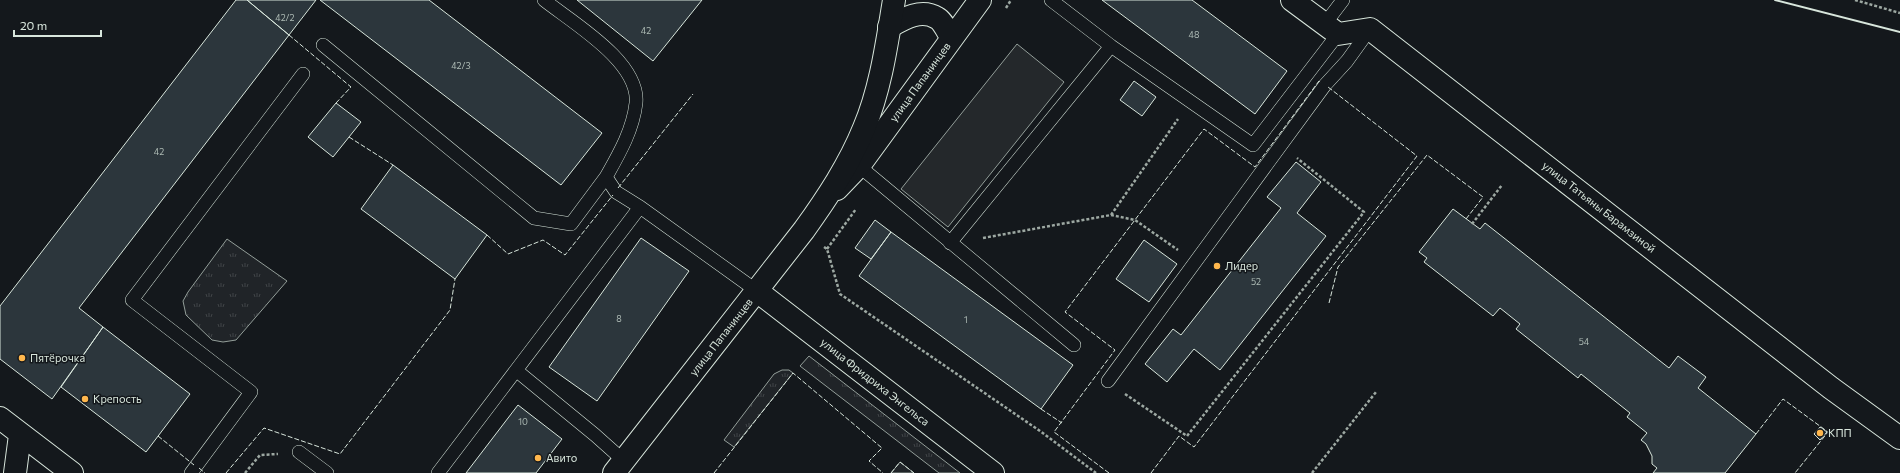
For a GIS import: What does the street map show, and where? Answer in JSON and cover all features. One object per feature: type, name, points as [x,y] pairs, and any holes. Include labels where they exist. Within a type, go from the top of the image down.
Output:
[{"type":"street","name":"улица Папанинцев","points":[[618,467],[757,291],[826,199],[850,159],[865,127],[877,86],[894,0]]},
{"type":"street","name":"улица Папанинцев","points":[[826,199],[859,166],[980,0]]},
{"type":"street","points":[[1292,0],[1331,30],[1370,29]]},
{"type":"street","name":"улица Папанинцев","points":[[889,27],[908,16],[923,14],[938,18],[952,38]]},
{"type":"street","name":"улица Татьяны Барамзиной","points":[[1370,29],[1831,388],[1900,438]]},
{"type":"street","name":"улица Фридриха Энгельса","points":[[757,291],[993,473]]},
{"type":"street","points":[[0,418],[20,435],[72,473]]},
{"type":"street","points":[[15,473],[20,435]]},
{"type":"lane","points":[[323,45],[534,218],[571,224],[606,177],[629,132],[636,102],[635,90],[630,77],[615,55],[544,0]]},
{"type":"lane","points":[[1052,0],[1111,46],[1253,145],[1331,30],[1343,0]]},
{"type":"lane","points":[[1108,381],[1325,85],[1347,61],[1370,29]]},
{"type":"lane","points":[[950,243],[1111,46]]},
{"type":"lane","points":[[191,473],[251,392],[132,300],[303,74]]},
{"type":"lane","points":[[859,166],[1074,345]]},
{"type":"lane","points":[[606,177],[616,192],[640,207],[757,291]]},
{"type":"lane","points":[[438,473],[517,371],[640,207]]},
{"type":"lane","points":[[517,371],[595,435],[618,467]]},
{"type":"lane","points":[[299,452],[327,473]]},
{"type":"path","points":[[1855,0],[1900,13]]},
{"type":"path","points":[[1111,215],[1191,101]]},
{"type":"path","points":[[1108,381],[1187,436],[1364,212],[1280,146]]},
{"type":"path","points":[[1472,224],[1502,185]]},
{"type":"path","points":[[950,243],[1111,215],[1135,220],[1195,262]]},
{"type":"path","points":[[827,249],[840,294],[1040,430],[1096,473]]},
{"type":"path","points":[[1312,473],[1376,392]]},
{"type":"path","points":[[245,473],[260,455],[299,452]]},
{"type":"green space","points":[[227,239],[287,281],[236,340],[223,342],[212,340],[186,315],[183,301]]},
{"type":"green space","points":[[809,356],[960,473],[939,473],[800,366]]},
{"type":"green space","points":[[782,370],[789,370],[793,373],[734,447],[724,440],[774,374]]},
{"type":"green space","points":[[900,462],[914,473],[891,473]]},
{"type":"shaded area","points":[[1017,44],[1064,82],[948,227],[901,189]]},
{"type":"building","points":[[236,0],[247,0],[289,35],[79,308],[103,327],[52,399],[0,359],[0,306]]},
{"type":"building","points":[[247,0],[316,0],[289,35]]},
{"type":"building","points":[[320,0],[429,0],[602,133],[561,185]]},
{"type":"building","points":[[577,0],[702,0],[653,61]]},
{"type":"building","points":[[1102,0],[1192,0],[1287,71],[1255,114]]},
{"type":"building","points":[[1134,81],[1156,97],[1142,116],[1120,100]]},
{"type":"building","points":[[336,103],[361,122],[333,157],[308,137]]},
{"type":"building","points":[[1296,162],[1321,182],[1297,213],[1326,236],[1220,370],[1194,349],[1167,382],[1145,364],[1173,329],[1181,335],[1281,208],[1267,197]]},
{"type":"building","points":[[393,165],[487,235],[455,279],[361,209]]},
{"type":"building","points":[[1453,209],[1480,229],[1485,223],[1669,368],[1678,356],[1706,377],[1698,388],[1756,434],[1725,473],[1653,473],[1657,468],[1652,464],[1652,456],[1646,444],[1641,440],[1647,433],[1627,417],[1630,413],[1581,374],[1578,378],[1516,329],[1520,324],[1500,308],[1493,316],[1424,262],[1427,258],[1419,252]]},
{"type":"building","points":[[875,220],[891,232],[871,259],[855,248]]},
{"type":"building","points":[[891,232],[1073,365],[1041,409],[859,276]]},
{"type":"building","points":[[641,238],[689,271],[597,401],[549,367]]},
{"type":"building","points":[[1144,240],[1177,264],[1149,302],[1116,279]]},
{"type":"building","points":[[103,327],[190,394],[146,452],[61,387]]},
{"type":"building","points":[[518,405],[562,439],[536,473],[466,473]]},
{"type":"building","name":"КПП","points":[[1820,427],[1827,432],[1820,440],[1814,434]]},
{"type":"fence","points":[[289,35],[351,87],[336,103]]},
{"type":"fence","points":[[1109,473],[1054,432],[1115,350],[1065,312],[1204,129],[1255,167],[1319,81],[1321,83]]},
{"type":"fence","points":[[1151,473],[1179,436],[1194,447],[1417,156],[1328,87]]},
{"type":"fence","points":[[618,188],[693,94]]},
{"type":"fence","points":[[349,137],[393,165]]},
{"type":"fence","points":[[1329,303],[1338,267],[1427,155],[1483,197],[1466,219]]},
{"type":"fence","points":[[487,235],[508,254],[543,240],[565,255],[613,195]]},
{"type":"fence","points":[[226,473],[264,428],[340,454],[450,310],[455,279]]},
{"type":"fence","points":[[714,473],[793,373],[882,448],[869,461],[883,473]]},
{"type":"fence","points":[[1756,434],[1783,399],[1828,432],[1795,473]]},
{"type":"fence","points":[[1041,409],[1062,423]]},
{"type":"fence","points":[[158,436],[194,465]]},
{"type":"fence","points":[[891,473],[900,462],[914,473]]},
{"type":"fence","points":[[199,468],[205,473]]},
{"type":"wall","points":[[1775,0],[1900,32]]},
{"type":"place","name":"Лидер","points":[[1217,266]]},
{"type":"place","name":"Пятёрочка","points":[[22,358]]},
{"type":"place","name":"Крепость","points":[[85,399]]},
{"type":"place","name":"КПП","points":[[1820,433]]},
{"type":"place","name":"Авито","points":[[538,458]]}]
